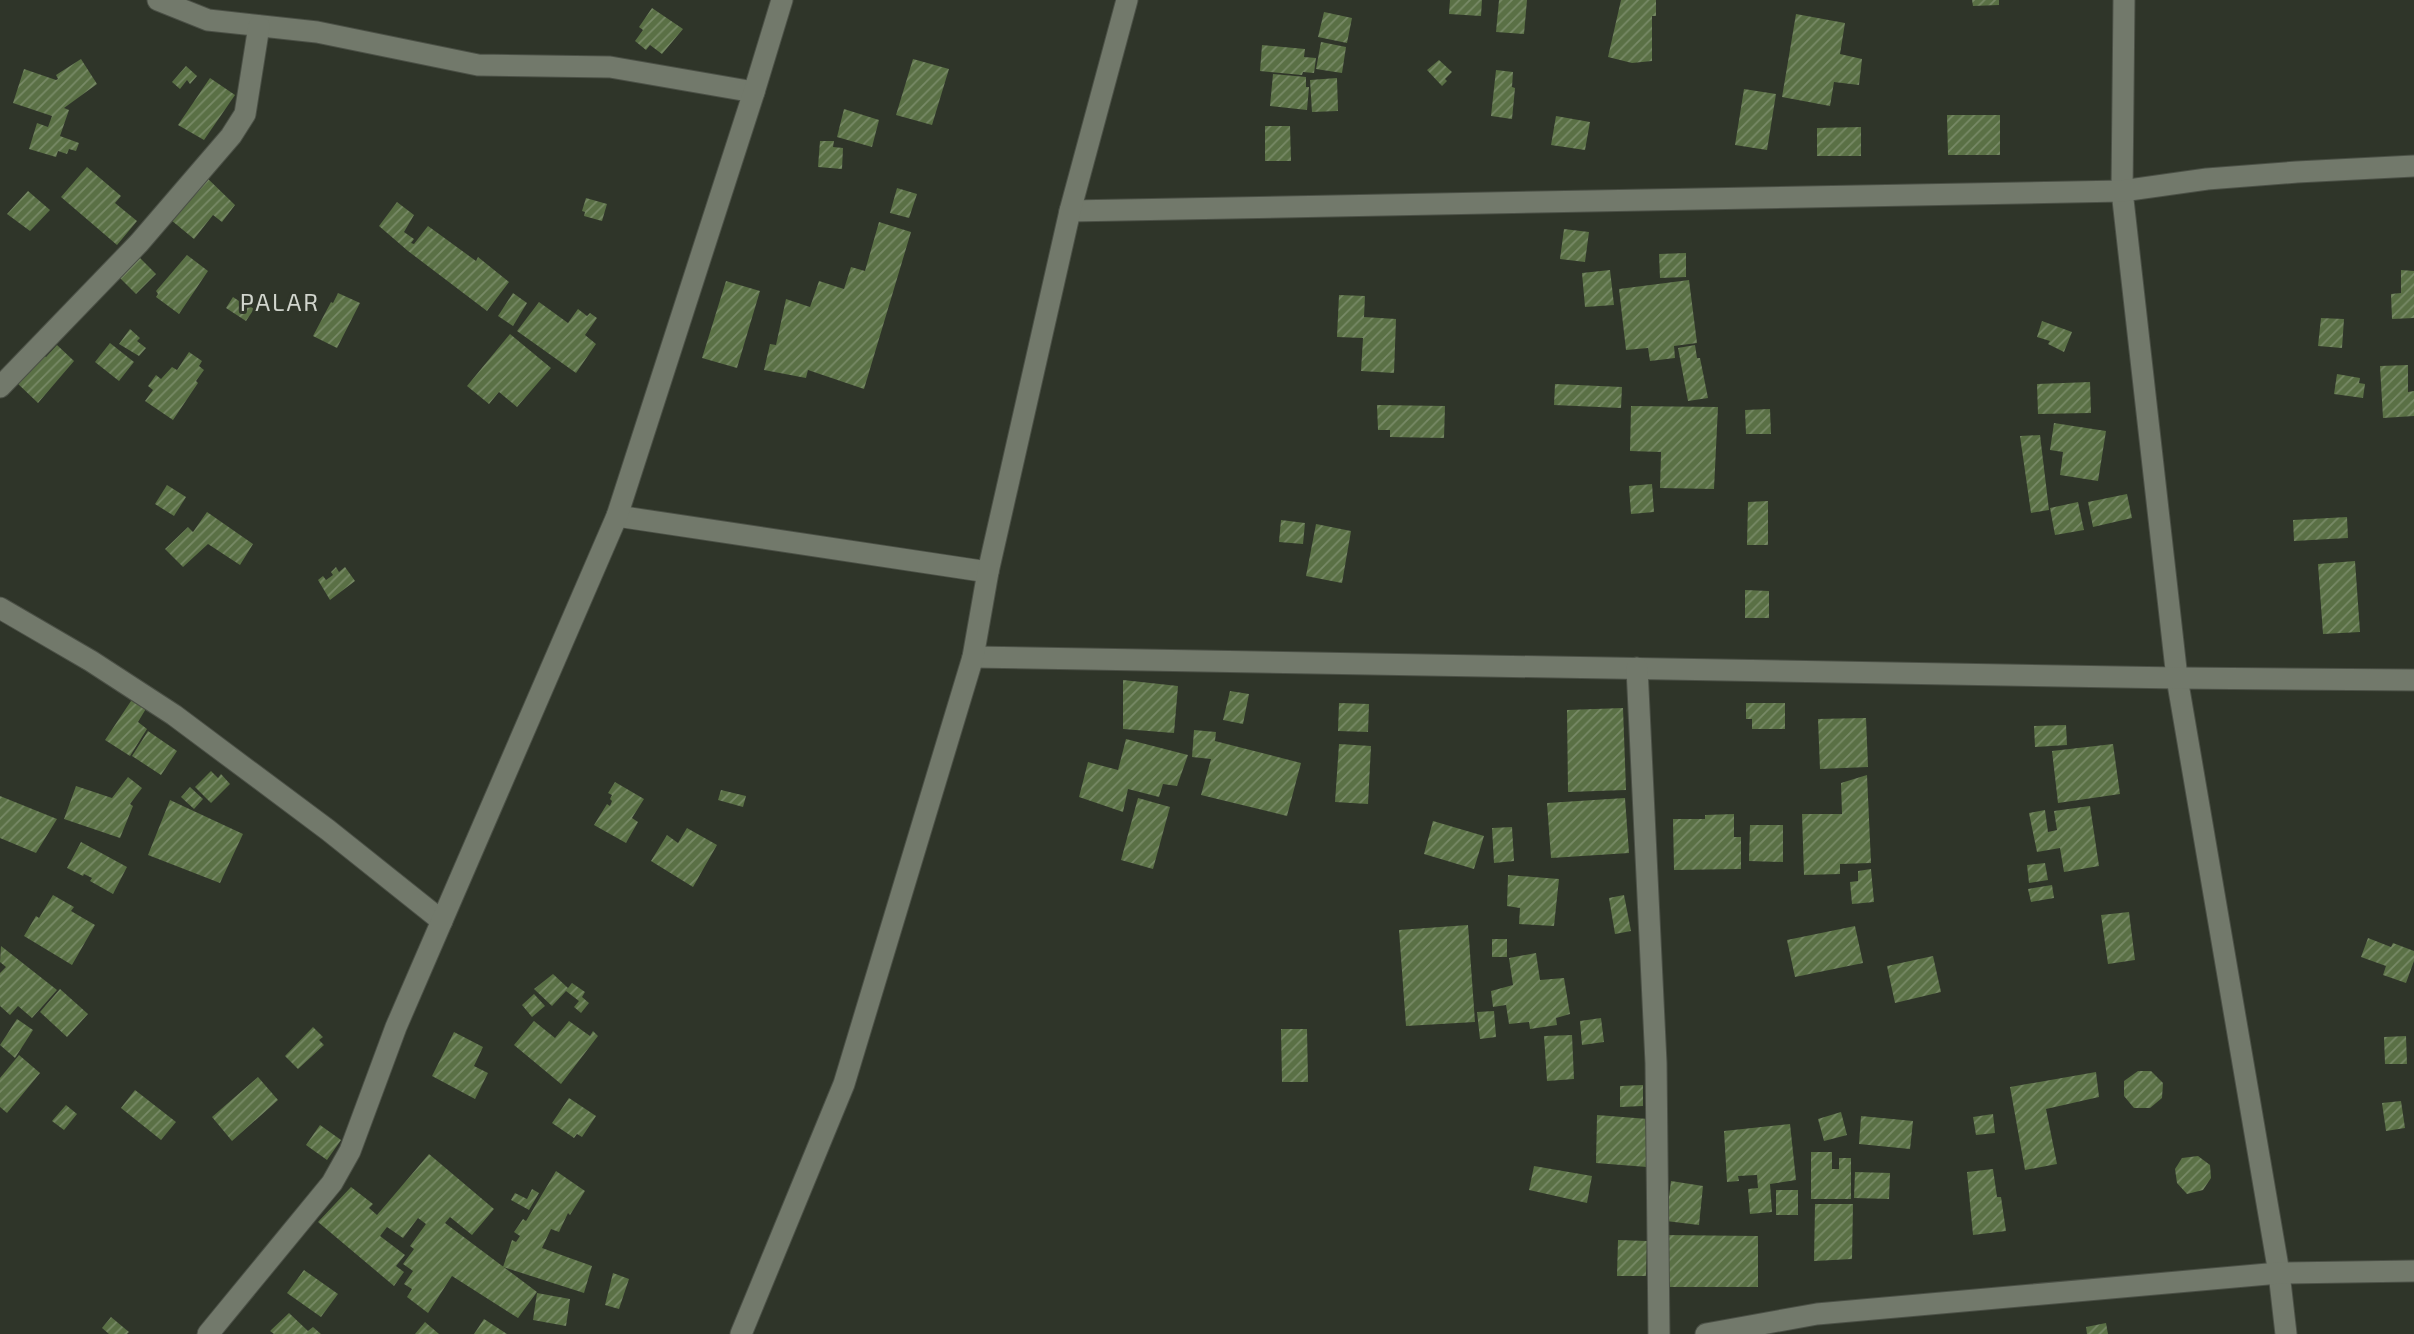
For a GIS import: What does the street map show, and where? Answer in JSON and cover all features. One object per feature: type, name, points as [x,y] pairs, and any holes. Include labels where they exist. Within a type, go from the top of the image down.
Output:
[{"type":"street","points":[[158,0],[208,20],[317,32],[478,65],[610,67],[754,92]]},
{"type":"street","points":[[208,1334],[332,1183],[350,1151],[396,1027],[617,516],[782,0]]},
{"type":"street","points":[[741,1334],[844,1084],[973,657],[988,572],[1070,211],[1128,0]]},
{"type":"street","points":[[2124,0],[2122,191],[2177,678],[2279,1273],[2286,1334]]},
{"type":"street","points":[[0,387],[139,243],[231,136],[245,114],[259,26]]},
{"type":"street","points":[[1070,211],[2122,191],[2207,179],[2414,166]]},
{"type":"street","points":[[617,516],[988,572]]},
{"type":"street","points":[[0,608],[91,661],[174,715],[328,830],[442,921]]},
{"type":"street","points":[[973,657],[2414,680]]},
{"type":"street","points":[[1637,668],[1656,1063],[1659,1334]]},
{"type":"street","points":[[1706,1334],[1816,1314],[2279,1273],[2414,1271]]},
{"type":"building","points":[[1450,0],[1482,0],[1481,16],[1449,14]]},
{"type":"building","points":[[1499,0],[1527,0],[1524,34],[1496,32]]},
{"type":"building","points":[[1621,0],[1656,0],[1656,16],[1652,16],[1652,61],[1632,63],[1608,57]]},
{"type":"building","points":[[1972,0],[1999,0],[1999,5],[1973,6]]},
{"type":"building","points":[[652,8],[683,29],[662,54],[650,45],[646,50],[635,41],[643,30],[639,27]]},
{"type":"building","points":[[1324,12],[1352,18],[1347,43],[1318,37]]},
{"type":"building","points":[[1796,14],[1845,23],[1840,54],[1862,59],[1859,85],[1834,82],[1830,106],[1782,97]]},
{"type":"building","points":[[1321,42],[1346,47],[1342,73],[1316,69]]},
{"type":"building","points":[[1262,45],[1305,49],[1304,57],[1316,58],[1314,73],[1303,72],[1302,75],[1260,71]]},
{"type":"building","points":[[81,59],[97,84],[64,108],[69,110],[60,136],[79,143],[76,151],[69,149],[67,154],[58,151],[56,157],[29,149],[37,123],[48,127],[52,116],[13,103],[24,69],[56,80],[56,75]]},
{"type":"building","points":[[913,59],[949,69],[932,125],[896,115]]},
{"type":"building","points":[[1439,60],[1452,72],[1442,86],[1427,70]]},
{"type":"building","points":[[186,66],[197,76],[190,84],[187,80],[180,89],[172,82]]},
{"type":"building","points":[[1496,70],[1513,72],[1512,87],[1515,88],[1512,119],[1491,116]]},
{"type":"building","points":[[1273,74],[1306,77],[1306,87],[1309,87],[1307,110],[1270,106]]},
{"type":"building","points":[[210,78],[235,95],[204,140],[178,125]]},
{"type":"building","points":[[1337,78],[1338,111],[1312,112],[1310,80]]},
{"type":"building","points":[[1744,89],[1776,94],[1767,150],[1735,145]]},
{"type":"building","points":[[844,109],[879,120],[872,147],[837,137]]},
{"type":"building","points":[[1947,115],[2000,115],[2000,155],[1948,155]]},
{"type":"building","points":[[1556,116],[1590,122],[1585,150],[1551,145]]},
{"type":"building","points":[[1265,126],[1290,126],[1291,161],[1265,161]]},
{"type":"building","points":[[1861,127],[1861,156],[1817,156],[1817,128]]},
{"type":"building","points":[[820,141],[834,141],[833,147],[843,148],[842,169],[818,167]]},
{"type":"building","points":[[87,167],[121,196],[115,203],[137,221],[117,245],[61,197]]},
{"type":"building","points":[[205,176],[235,205],[222,222],[213,215],[194,239],[171,220]]},
{"type":"building","points":[[897,188],[917,194],[909,218],[890,213]]},
{"type":"building","points":[[28,191],[50,210],[30,231],[7,214]]},
{"type":"building","points":[[586,198],[607,204],[602,221],[584,216],[585,212],[582,211]]},
{"type":"building","points":[[397,202],[414,215],[404,232],[414,239],[411,243],[414,244],[428,226],[476,261],[478,257],[509,282],[487,311],[379,226]]},
{"type":"building","points":[[879,222],[911,232],[864,389],[808,370],[806,378],[764,370],[770,344],[776,345],[786,299],[810,307],[819,281],[844,289],[851,267],[865,271]]},
{"type":"building","points":[[1564,229],[1589,232],[1585,262],[1560,259]]},
{"type":"building","points":[[1686,253],[1686,277],[1660,278],[1659,254]]},
{"type":"building","points":[[136,254],[156,274],[136,294],[117,275]]},
{"type":"building","points":[[187,255],[208,271],[179,314],[156,297],[156,291]]},
{"type":"building","points":[[1610,270],[1614,305],[1585,307],[1582,273]]},
{"type":"building","points":[[2401,270],[2414,271],[2414,318],[2392,319],[2391,294],[2401,293]]},
{"type":"building","points":[[1689,280],[1697,343],[1674,346],[1675,358],[1650,361],[1648,348],[1626,350],[1619,289]]},
{"type":"building","points":[[726,281],[760,291],[737,368],[702,358]]},
{"type":"building","points":[[338,293],[360,303],[337,348],[313,336]]},
{"type":"building","points":[[513,293],[527,303],[513,326],[498,316]]},
{"type":"building","points":[[243,295],[248,299],[245,303],[254,309],[246,321],[226,308],[233,297],[239,301]]},
{"type":"building","points":[[1339,295],[1365,296],[1364,317],[1396,319],[1394,373],[1361,371],[1363,338],[1337,337]]},
{"type":"building","points":[[539,302],[568,323],[578,309],[587,316],[590,313],[597,318],[585,335],[596,344],[576,373],[517,331]]},
{"type":"building","points":[[2321,318],[2344,319],[2342,348],[2318,346]]},
{"type":"building","points":[[2042,321],[2072,332],[2064,352],[2048,344],[2050,341],[2037,337]]},
{"type":"building","points":[[130,329],[140,338],[137,341],[146,348],[139,356],[119,344]]},
{"type":"building","points":[[510,334],[551,368],[517,407],[499,392],[489,404],[467,386]]},
{"type":"building","points":[[110,343],[134,362],[119,381],[95,362]]},
{"type":"building","points":[[57,345],[74,361],[38,403],[16,382],[42,354],[46,357]]},
{"type":"building","points":[[1695,345],[1708,398],[1688,401],[1678,348]]},
{"type":"building","points":[[189,352],[202,361],[199,366],[204,370],[173,420],[145,401],[153,390],[148,386],[156,375],[161,379],[172,367],[177,370]]},
{"type":"building","points":[[2408,365],[2408,392],[2414,391],[2414,416],[2383,418],[2380,366]]},
{"type":"building","points":[[2337,374],[2360,378],[2359,383],[2365,384],[2363,398],[2334,394]]},
{"type":"building","points":[[2090,382],[2091,413],[2038,414],[2037,384]]},
{"type":"building","points":[[1555,384],[1622,387],[1621,408],[1554,405]]},
{"type":"building","points":[[1377,405],[1445,406],[1444,438],[1390,437],[1390,430],[1378,430]]},
{"type":"building","points":[[1631,406],[1718,407],[1714,489],[1660,488],[1661,452],[1630,451]]},
{"type":"building","points":[[1770,409],[1771,434],[1746,434],[1745,410]]},
{"type":"building","points":[[2054,423],[2106,431],[2098,481],[2060,475],[2063,452],[2050,450]]},
{"type":"building","points":[[2040,435],[2049,510],[2031,513],[2020,436]]},
{"type":"building","points":[[1652,484],[1654,512],[1631,514],[1629,486]]},
{"type":"building","points":[[167,485],[186,497],[174,516],[155,504]]},
{"type":"building","points":[[2127,494],[2132,518],[2093,527],[2088,502]]},
{"type":"building","points":[[1768,501],[1768,545],[1747,545],[1748,502]]},
{"type":"building","points":[[2078,502],[2084,530],[2055,535],[2050,508]]},
{"type":"building","points":[[207,512],[253,544],[240,565],[208,544],[183,567],[165,549],[188,527],[193,532]]},
{"type":"building","points":[[2347,517],[2348,538],[2294,541],[2293,520]]},
{"type":"building","points":[[1281,520],[1305,523],[1303,544],[1279,542]]},
{"type":"building","points":[[1316,524],[1351,531],[1342,583],[1306,576]]},
{"type":"building","points":[[2355,561],[2360,632],[2323,634],[2318,564]]},
{"type":"building","points":[[336,567],[339,572],[345,567],[355,581],[330,600],[318,580],[323,576],[326,580],[333,575],[331,572]]},
{"type":"building","points":[[1745,590],[1769,591],[1769,618],[1745,618]]},
{"type":"building","points":[[1123,680],[1178,686],[1174,733],[1123,729]]},
{"type":"building","points":[[1230,691],[1249,694],[1243,724],[1223,720]]},
{"type":"building","points":[[133,698],[147,707],[138,722],[147,729],[130,756],[105,740]]},
{"type":"building","points":[[1339,703],[1369,704],[1368,732],[1338,731]]},
{"type":"building","points":[[1746,703],[1785,703],[1785,729],[1752,729],[1752,719],[1746,719]]},
{"type":"building","points":[[1623,708],[1626,790],[1568,792],[1567,710]]},
{"type":"building","points":[[1866,718],[1868,767],[1820,769],[1818,719]]},
{"type":"building","points":[[2066,725],[2067,745],[2035,747],[2034,726]]},
{"type":"building","points":[[1194,730],[1216,732],[1215,741],[1301,763],[1287,816],[1201,795],[1211,759],[1192,757]]},
{"type":"building","points":[[148,731],[177,751],[161,775],[132,756]]},
{"type":"building","points":[[1126,739],[1188,755],[1177,786],[1163,784],[1159,797],[1128,789],[1123,812],[1079,797],[1088,762],[1118,770]]},
{"type":"building","points":[[1339,744],[1371,746],[1368,804],[1335,802]]},
{"type":"building","points":[[2113,744],[2120,794],[2058,803],[2052,751]]},
{"type":"building","points":[[211,771],[218,778],[221,774],[230,784],[211,803],[195,787]]},
{"type":"building","points":[[1867,775],[1871,863],[1840,864],[1840,874],[1804,875],[1802,814],[1842,814],[1841,783]]},
{"type":"building","points":[[128,777],[142,788],[130,804],[133,806],[120,838],[64,819],[76,786],[112,798]]},
{"type":"building","points":[[615,782],[644,799],[632,818],[638,822],[626,843],[594,825],[607,804],[610,806],[612,795],[608,793]]},
{"type":"building","points":[[190,787],[203,799],[194,809],[181,797]]},
{"type":"building","points":[[721,790],[746,796],[743,807],[718,800]]},
{"type":"building","points":[[0,796],[57,819],[36,853],[0,838]]},
{"type":"building","points":[[1138,798],[1170,807],[1153,869],[1121,860]]},
{"type":"building","points":[[1625,798],[1629,853],[1551,858],[1547,803]]},
{"type":"building","points":[[170,800],[243,834],[220,883],[148,855]]},
{"type":"building","points":[[2090,806],[2099,866],[2064,872],[2060,848],[2037,852],[2029,813],[2045,810],[2048,832],[2057,830],[2054,811]]},
{"type":"building","points":[[1734,814],[1734,837],[1741,837],[1741,869],[1674,870],[1673,819],[1705,819],[1705,815]]},
{"type":"building","points":[[1433,821],[1484,836],[1474,869],[1424,854]]},
{"type":"building","points":[[1750,825],[1783,825],[1783,862],[1749,861]]},
{"type":"building","points":[[1512,827],[1514,861],[1494,863],[1492,828]]},
{"type":"building","points":[[687,828],[717,845],[693,887],[651,861],[667,835],[678,843]]},
{"type":"building","points":[[81,842],[127,867],[113,894],[90,881],[92,878],[67,868]]},
{"type":"building","points":[[2045,863],[2048,880],[2029,883],[2027,865]]},
{"type":"building","points":[[1871,869],[1874,902],[1852,904],[1850,882],[1858,881],[1858,871]]},
{"type":"building","points":[[1508,875],[1559,879],[1554,926],[1519,924],[1520,908],[1507,906]]},
{"type":"building","points":[[2052,885],[2054,898],[2031,902],[2028,889]]},
{"type":"building","points":[[53,895],[74,907],[71,911],[95,925],[72,965],[24,936]]},
{"type":"building","points":[[1624,895],[1631,931],[1615,934],[1609,898]]},
{"type":"building","points":[[2129,912],[2135,960],[2108,964],[2101,915]]},
{"type":"building","points":[[1468,925],[1475,1022],[1406,1026],[1399,930]]},
{"type":"building","points":[[1855,926],[1863,963],[1795,977],[1787,940]]},
{"type":"building","points":[[2368,938],[2391,947],[2393,943],[2414,951],[2414,961],[2406,983],[2383,975],[2386,966],[2361,957]]},
{"type":"building","points":[[1492,939],[1507,939],[1507,957],[1492,957]]},
{"type":"building","points":[[1,946],[57,990],[32,1018],[18,1006],[10,1015],[0,1006],[0,973],[6,967],[0,962]]},
{"type":"building","points":[[1536,953],[1540,980],[1564,978],[1570,1014],[1556,1018],[1557,1025],[1530,1029],[1529,1022],[1509,1024],[1506,1005],[1493,1007],[1491,991],[1513,985],[1509,958]]},
{"type":"building","points":[[1933,956],[1941,992],[1895,1003],[1887,966]]},
{"type":"building","points":[[553,974],[568,988],[572,983],[585,992],[582,997],[589,1003],[581,1013],[574,1007],[579,1001],[566,991],[552,1006],[534,989]]},
{"type":"building","points":[[60,989],[88,1014],[67,1037],[40,1012]]},
{"type":"building","points":[[534,994],[545,1006],[532,1017],[522,1005]]},
{"type":"building","points":[[1494,1011],[1496,1037],[1480,1039],[1477,1012]]},
{"type":"building","points":[[1601,1018],[1604,1042],[1582,1045],[1580,1021]]},
{"type":"building","points":[[17,1019],[33,1030],[15,1058],[0,1045]]},
{"type":"building","points":[[534,1021],[555,1038],[569,1021],[590,1036],[593,1031],[598,1036],[561,1084],[514,1045]]},
{"type":"building","points":[[313,1027],[323,1037],[319,1040],[324,1045],[298,1069],[285,1056]]},
{"type":"building","points":[[1281,1029],[1307,1029],[1308,1082],[1282,1082]]},
{"type":"building","points":[[454,1032],[483,1047],[474,1066],[488,1073],[475,1099],[432,1076]]},
{"type":"building","points":[[1572,1035],[1574,1079],[1547,1081],[1544,1036]]},
{"type":"building","points":[[2406,1036],[2407,1064],[2385,1064],[2384,1037]]},
{"type":"building","points":[[19,1055],[40,1073],[7,1113],[0,1107],[0,1078]]},
{"type":"building","points":[[2138,1071],[2151,1071],[2163,1083],[2162,1098],[2150,1108],[2134,1108],[2124,1096],[2124,1081]]},
{"type":"building","points":[[2096,1072],[2099,1097],[2046,1109],[2057,1164],[2025,1170],[2010,1087]]},
{"type":"building","points":[[258,1077],[278,1100],[232,1141],[212,1117]]},
{"type":"building","points":[[1643,1085],[1643,1106],[1620,1107],[1620,1086]]},
{"type":"building","points":[[135,1090],[176,1122],[161,1140],[121,1108]]},
{"type":"building","points":[[569,1098],[596,1116],[582,1137],[577,1134],[574,1138],[552,1123]]},
{"type":"building","points":[[2401,1101],[2405,1128],[2386,1131],[2382,1103]]},
{"type":"building","points":[[66,1105],[77,1114],[64,1130],[52,1121]]},
{"type":"building","points":[[1841,1112],[1847,1135],[1824,1141],[1818,1119]]},
{"type":"building","points":[[1993,1114],[1995,1133],[1976,1135],[1973,1117]]},
{"type":"building","points":[[1597,1115],[1648,1119],[1647,1167],[1596,1163]]},
{"type":"building","points":[[1861,1116],[1913,1121],[1910,1149],[1859,1144]]},
{"type":"building","points":[[1790,1124],[1796,1180],[1770,1184],[1772,1212],[1750,1214],[1748,1189],[1758,1188],[1757,1175],[1738,1176],[1739,1181],[1727,1182],[1724,1131]]},
{"type":"building","points":[[320,1125],[341,1140],[327,1160],[306,1145]]},
{"type":"building","points":[[1811,1152],[1832,1152],[1832,1169],[1839,1169],[1839,1158],[1851,1158],[1851,1199],[1811,1199]]},
{"type":"building","points":[[429,1154],[494,1209],[472,1235],[450,1217],[445,1223],[537,1292],[518,1318],[452,1276],[428,1313],[407,1297],[412,1289],[404,1284],[413,1271],[403,1264],[414,1249],[410,1246],[426,1224],[418,1218],[403,1238],[387,1227],[380,1236],[405,1255],[396,1266],[404,1272],[394,1286],[318,1222],[351,1187],[373,1204],[369,1208],[377,1215]]},
{"type":"building","points":[[2198,1156],[2210,1165],[2211,1178],[2203,1190],[2187,1194],[2177,1183],[2175,1169],[2182,1158]]},
{"type":"building","points":[[1534,1166],[1592,1176],[1587,1203],[1529,1190]]},
{"type":"building","points":[[1993,1169],[2006,1231],[1973,1235],[1967,1172]]},
{"type":"building","points":[[556,1171],[585,1191],[570,1215],[568,1213],[559,1232],[551,1229],[542,1248],[592,1266],[584,1293],[503,1267],[512,1240],[516,1242],[520,1236],[514,1232],[523,1219],[526,1221]]},
{"type":"building","points":[[1855,1172],[1890,1173],[1889,1199],[1854,1198]]},
{"type":"building","points":[[1671,1181],[1703,1186],[1699,1225],[1666,1221]]},
{"type":"building","points":[[532,1189],[539,1193],[529,1210],[511,1200],[515,1193],[527,1199]]},
{"type":"building","points":[[1776,1190],[1798,1190],[1798,1215],[1776,1215]]},
{"type":"building","points":[[1815,1204],[1853,1204],[1852,1259],[1814,1261]]},
{"type":"building","points":[[1664,1235],[1758,1236],[1758,1287],[1663,1287]]},
{"type":"building","points":[[1618,1240],[1647,1241],[1646,1276],[1617,1276]]},
{"type":"building","points":[[304,1270],[338,1294],[321,1317],[287,1293]]},
{"type":"building","points":[[613,1273],[629,1279],[619,1309],[605,1305]]},
{"type":"building","points":[[537,1293],[570,1299],[566,1326],[533,1320]]},
{"type":"building","points":[[289,1313],[308,1331],[313,1327],[321,1334],[274,1334],[270,1331]]},
{"type":"building","points":[[111,1317],[129,1332],[109,1334],[102,1328]]},
{"type":"building","points":[[484,1319],[507,1334],[474,1334]]},
{"type":"building","points":[[425,1322],[439,1334],[415,1334]]},
{"type":"building","points":[[2106,1323],[2108,1334],[2087,1334],[2086,1327]]},
{"type":"district","name":"PALAR","points":[[280,301]]}]
